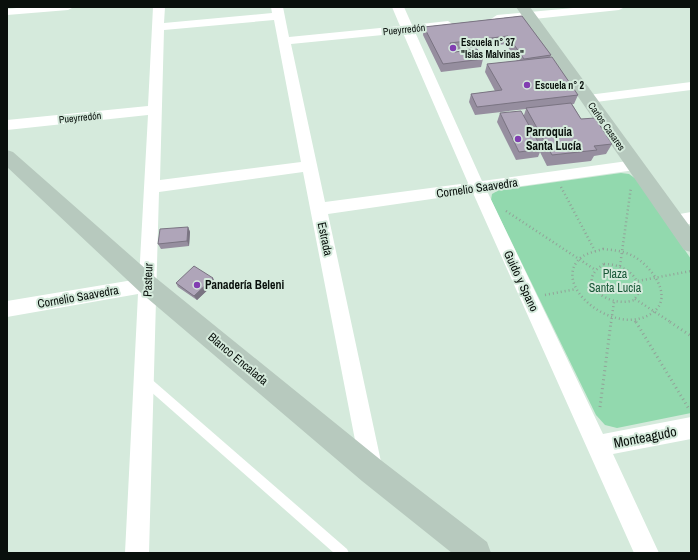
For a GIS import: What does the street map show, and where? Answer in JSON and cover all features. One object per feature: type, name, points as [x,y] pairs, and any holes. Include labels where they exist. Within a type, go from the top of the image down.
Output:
[{"type":"street","points":[[7,12],[68,7]]},
{"type":"street","name":"Pasteur","points":[[137,553],[148,285],[153,110],[159,7]]},
{"type":"street","name":"Guido y Spano","points":[[398,7],[479,191],[530,298],[647,553]]},
{"type":"street","points":[[483,21],[526,11],[619,7]]},
{"type":"street","name":"Carlos Casares","points":[[526,11],[691,244]]},
{"type":"street","points":[[158,27],[278,12]]},
{"type":"street","name":"Estrada","points":[[278,12],[372,471]]},
{"type":"street","name":"Pueyrredón","points":[[284,41],[461,23]]},
{"type":"street","points":[[588,99],[691,86]]},
{"type":"street","name":"Pueyrredón","points":[[7,125],[153,110]]},
{"type":"street","name":"Blanco Encalada","points":[[7,156],[148,285],[372,471],[476,553]]},
{"type":"street","name":"Cornelio Saavedra","points":[[318,209],[479,191],[555,176],[634,165]]},
{"type":"street","points":[[151,187],[310,166]]},
{"type":"street","points":[[674,220],[691,218]]},
{"type":"street","name":"Cornelio Saavedra","points":[[7,309],[148,285]]},
{"type":"street","name":"Monteagudo","points":[[598,446],[691,428]]},
{"type":"lane","points":[[144,379],[343,553]]},
{"type":"path","points":[[620,266],[634,165]]},
{"type":"path","points":[[555,176],[595,250]]},
{"type":"path","points":[[479,191],[594,269]]},
{"type":"path","points":[[603,249],[622,252],[645,264],[656,278],[660,286],[662,297],[658,308],[651,316],[635,321],[625,321],[612,318],[595,310],[583,301],[576,289],[572,277],[574,266],[579,259],[590,251],[595,250],[603,249]]},
{"type":"path","points":[[604,264],[620,266],[627,270],[638,281],[640,288],[639,294],[630,302],[614,302],[599,294],[594,289],[591,276],[594,269],[604,264]]},
{"type":"path","points":[[638,281],[691,271]]},
{"type":"path","points":[[530,298],[576,289]]},
{"type":"path","points":[[635,299],[691,336]]},
{"type":"path","points":[[599,409],[614,302]]},
{"type":"path","points":[[635,321],[691,413]]},
{"type":"green space","name":"Plaza Santa Lucía","points":[[621,173],[629,174],[636,179],[691,259],[691,413],[617,428],[605,425],[596,415],[491,200],[492,194],[499,190]]},
{"type":"building","points":[[522,16],[551,55],[524,59],[508,36],[450,43],[455,52],[477,49],[483,59],[443,64],[424,27]]},
{"type":"building","name":"Escuela n° 2","points":[[552,57],[578,95],[477,107],[471,94],[502,90],[487,64]]},
{"type":"building","points":[[571,103],[581,119],[595,118],[612,144],[594,146],[597,150],[552,155],[526,108]]},
{"type":"building","points":[[521,111],[542,149],[519,152],[500,113]]},
{"type":"building","points":[[188,227],[187,241],[158,244],[160,229]]},
{"type":"building","name":"Panadería Beleni","points":[[194,266],[213,278],[194,296],[176,283]]},
{"type":"place","name":"Escuela n° 37 \"Islas Malvinas\"","points":[[453,48]]},
{"type":"place","name":"Escuela n° 2","points":[[527,85]]},
{"type":"place","name":"Parroquia Santa Lucía","points":[[518,139]]},
{"type":"place","name":"Panadería Beleni","points":[[197,285]]}]
